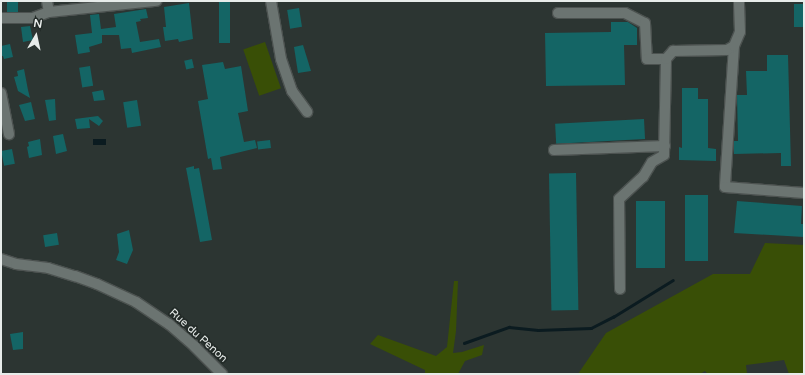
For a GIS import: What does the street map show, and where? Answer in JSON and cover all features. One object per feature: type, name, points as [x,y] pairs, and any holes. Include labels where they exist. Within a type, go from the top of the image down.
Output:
[{"type":"street","points":[[47,1],[49,12]]},
{"type":"street","points":[[1,18],[33,18],[49,12],[156,1]]},
{"type":"street","points":[[271,1],[281,59],[292,91],[307,112]]},
{"type":"street","points":[[739,1],[740,32],[734,46],[725,187],[804,193]]},
{"type":"street","points":[[558,13],[625,13],[645,23],[647,59],[666,59]]},
{"type":"street","points":[[620,289],[619,199],[643,178],[652,162],[664,151],[666,59],[674,51],[728,50],[734,46]]},
{"type":"street","points":[[1,94],[10,134]]},
{"type":"street","points":[[554,150],[664,151]]},
{"type":"street","name":"Rue du Penon","points":[[1,259],[16,264],[48,268],[75,276],[97,284],[136,302],[169,324],[222,374]]},
{"type":"green space","points":[[265,42],[281,88],[259,96],[243,49]]},
{"type":"green space","points":[[765,243],[804,245],[804,374],[789,374],[784,360],[746,365],[747,374],[708,374],[705,371],[700,374],[578,374],[606,333],[713,274],[750,274]]},
{"type":"green space","points":[[454,281],[458,281],[456,331],[453,353],[462,352],[484,345],[482,355],[465,361],[458,374],[425,374],[425,370],[370,344],[378,335],[436,356],[447,347]]},
{"type":"shaded area","points":[[93,139],[106,139],[106,145],[93,145]]},
{"type":"building","points":[[7,1],[18,1],[18,12],[7,12]]},
{"type":"building","points":[[219,1],[230,1],[230,43],[219,43]]},
{"type":"building","points":[[189,3],[193,39],[179,42],[178,39],[165,41],[163,27],[166,27],[164,7]]},
{"type":"building","points":[[794,4],[804,4],[804,27],[794,27]]},
{"type":"building","points":[[299,8],[302,27],[290,29],[287,10]]},
{"type":"building","points":[[146,9],[148,18],[140,19],[141,21],[136,22],[140,42],[159,39],[161,47],[132,53],[131,48],[121,49],[119,35],[102,35],[102,43],[89,47],[90,52],[78,54],[75,35],[92,33],[90,15],[99,14],[101,29],[116,27],[114,14]]},
{"type":"building","points":[[611,22],[628,22],[637,28],[637,45],[624,45],[625,85],[546,86],[545,33],[611,32]]},
{"type":"building","points":[[30,26],[33,40],[23,42],[21,27]]},
{"type":"building","points":[[10,44],[13,57],[4,59],[3,56],[1,56],[1,46]]},
{"type":"building","points":[[303,45],[311,71],[298,73],[294,47]]},
{"type":"building","points":[[767,55],[788,55],[791,166],[781,166],[781,153],[734,154],[734,141],[738,141],[737,95],[747,95],[746,71],[767,71]]},
{"type":"building","points":[[192,59],[194,68],[186,70],[184,61]]},
{"type":"building","points":[[223,62],[225,69],[241,66],[248,111],[238,113],[244,142],[255,140],[257,148],[220,157],[222,169],[213,170],[211,158],[208,159],[198,101],[208,99],[202,65]]},
{"type":"building","points":[[90,66],[93,86],[82,87],[79,68]]},
{"type":"building","points":[[24,69],[30,98],[18,91],[14,77],[18,76],[17,71]]},
{"type":"building","points":[[682,88],[698,88],[698,99],[708,99],[708,148],[716,149],[716,161],[679,160],[679,147],[682,148]]},
{"type":"building","points":[[103,90],[105,100],[94,101],[92,92]]},
{"type":"building","points":[[55,99],[56,120],[49,121],[45,100]]},
{"type":"building","points":[[137,100],[141,126],[127,128],[123,102]]},
{"type":"building","points":[[31,102],[35,119],[25,121],[19,105]]},
{"type":"building","points":[[98,116],[103,121],[99,126],[89,119],[90,128],[77,129],[75,119]]},
{"type":"building","points":[[644,119],[645,139],[556,144],[555,124]]},
{"type":"building","points":[[63,134],[67,151],[56,154],[53,136]]},
{"type":"building","points":[[40,139],[42,155],[29,158],[27,147],[29,146],[28,142]]},
{"type":"building","points":[[270,140],[271,148],[258,150],[257,142]]},
{"type":"building","points":[[12,149],[15,164],[4,166],[1,151]]},
{"type":"building","points":[[194,166],[194,169],[199,168],[212,240],[200,242],[186,168]]},
{"type":"building","points":[[549,173],[576,173],[578,310],[551,310]]},
{"type":"building","points":[[685,195],[708,195],[708,261],[685,261]]},
{"type":"building","points":[[636,201],[665,201],[665,268],[636,268]]},
{"type":"building","points":[[737,201],[802,206],[801,224],[804,224],[804,237],[734,233]]},
{"type":"building","points":[[129,230],[133,250],[127,264],[116,260],[119,252],[117,234]]},
{"type":"building","points":[[57,233],[59,245],[45,247],[43,235]]},
{"type":"building","points":[[23,332],[23,349],[13,350],[10,334]]},
{"type":"waterway","points":[[464,343],[509,327],[538,330],[591,328],[613,317],[673,280]]}]
